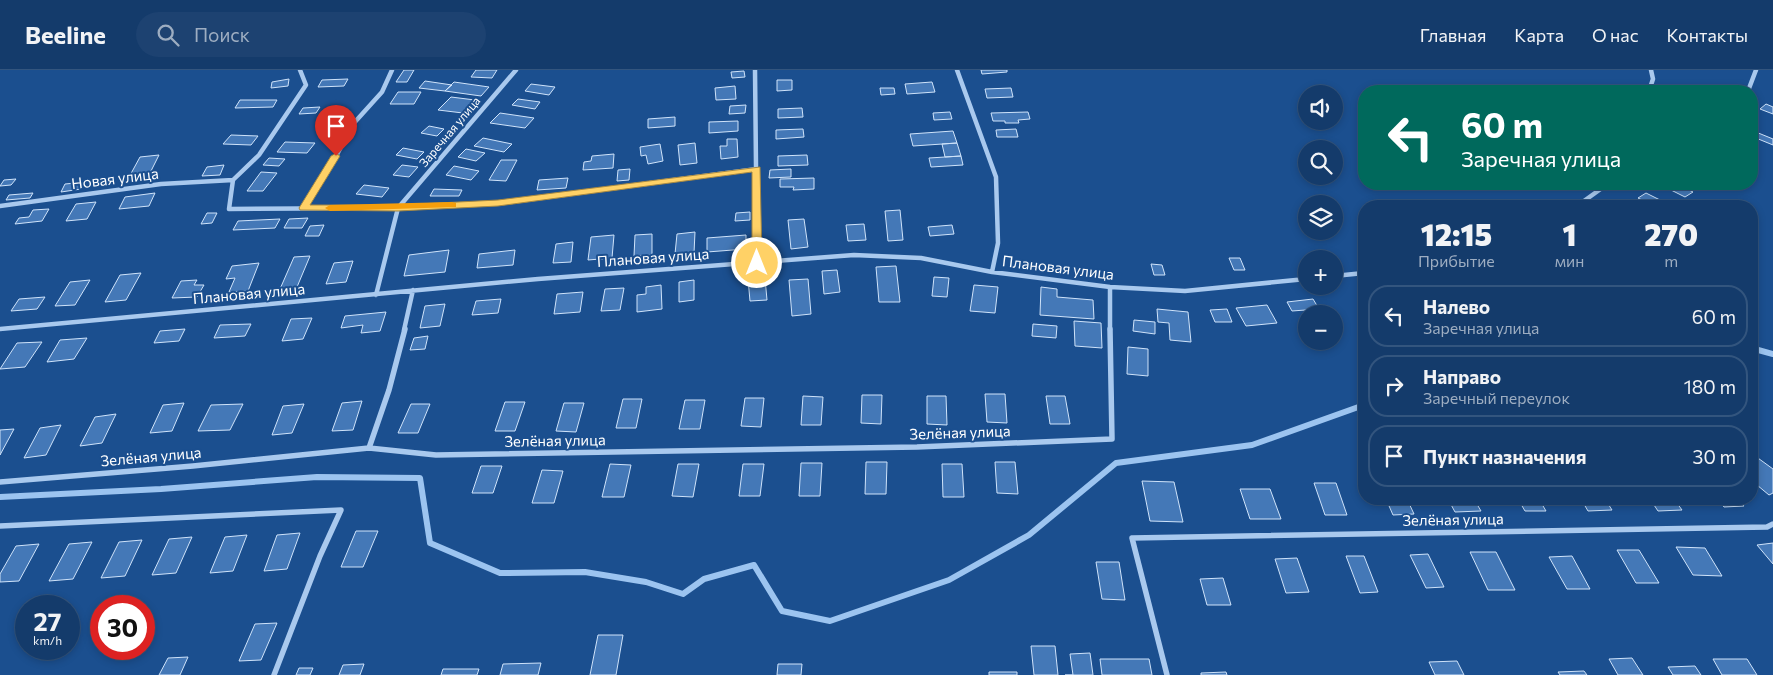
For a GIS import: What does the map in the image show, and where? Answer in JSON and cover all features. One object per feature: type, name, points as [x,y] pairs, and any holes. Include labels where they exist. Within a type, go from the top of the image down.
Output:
[{"type":"street","points":[[300,70],[306,85],[259,155],[233,180],[229,209],[398,208],[498,203],[757,169]]},
{"type":"street","points":[[304,208],[327,172],[354,123],[382,92],[392,70]]},
{"type":"street","name":"Заречная улица","points":[[376,295],[398,208],[516,70]]},
{"type":"street","points":[[755,70],[757,263]]},
{"type":"street","points":[[957,70],[996,177],[998,242],[992,272]]},
{"type":"street","points":[[1651,70],[1653,79],[1651,85]]},
{"type":"street","points":[[1750,85],[1756,70]]},
{"type":"street","name":"Новая улица","points":[[0,206],[161,184],[233,180]]},
{"type":"street","points":[[1584,200],[1597,190]]},
{"type":"street","name":"Плановая улица","points":[[0,329],[538,279],[854,255],[921,258],[992,272],[1110,287],[1185,291],[1298,280]]},
{"type":"street","points":[[1343,275],[1358,274]]},
{"type":"street","name":"Зелёная улица","points":[[0,482],[193,466],[369,448],[436,455],[907,447],[1112,439],[1110,287]]},
{"type":"street","points":[[369,448],[384,410],[413,290]]},
{"type":"street","points":[[0,526],[341,510],[320,556],[274,675]]},
{"type":"street","name":"Зелёная улица","points":[[1167,675],[1132,538],[1767,527],[1773,524]]},
{"type":"building","points":[[404,70],[414,70],[407,82],[396,82]]},
{"type":"building","points":[[476,70],[497,70],[492,78],[471,77]]},
{"type":"building","points":[[981,70],[1007,70],[1007,72],[982,74]]},
{"type":"building","points":[[744,71],[745,77],[732,78],[731,72]]},
{"type":"building","points":[[289,79],[288,86],[271,88],[272,82]]},
{"type":"building","points":[[348,79],[344,86],[318,87],[322,80]]},
{"type":"building","points":[[777,80],[792,80],[792,90],[777,91]]},
{"type":"building","points":[[425,81],[452,85],[445,91],[419,88]]},
{"type":"building","points":[[454,82],[489,87],[481,96],[445,91]]},
{"type":"building","points":[[932,82],[935,92],[907,94],[905,84]]},
{"type":"building","points":[[531,84],[555,87],[549,95],[525,91]]},
{"type":"building","points":[[735,86],[736,99],[716,100],[715,88]]},
{"type":"building","points":[[880,88],[894,88],[895,94],[881,95]]},
{"type":"building","points":[[1011,88],[1013,97],[987,98],[985,89]]},
{"type":"building","points":[[398,92],[421,92],[414,104],[390,104]]},
{"type":"building","points":[[451,97],[475,100],[463,113],[438,110]]},
{"type":"building","points":[[518,99],[540,102],[535,109],[512,105]]},
{"type":"building","points":[[240,100],[277,100],[273,107],[235,108]]},
{"type":"building","points":[[1766,104],[1773,107],[1773,114],[1760,109]]},
{"type":"building","points":[[746,105],[745,113],[729,114],[730,106]]},
{"type":"building","points":[[320,107],[316,113],[299,114],[303,108]]},
{"type":"building","points":[[802,108],[803,117],[778,118],[778,109]]},
{"type":"building","points":[[950,112],[952,119],[934,120],[933,113]]},
{"type":"building","points":[[1028,112],[1030,119],[1018,120],[1019,123],[993,121],[991,113]]},
{"type":"building","points":[[500,113],[534,118],[525,128],[490,123]]},
{"type":"building","points":[[675,117],[675,126],[648,128],[648,119]]},
{"type":"building","points":[[738,121],[738,131],[709,133],[709,122]]},
{"type":"building","points":[[429,126],[444,129],[437,136],[421,133]]},
{"type":"building","points":[[803,129],[804,137],[776,139],[776,130]]},
{"type":"building","points":[[1016,129],[1018,137],[997,137],[996,130]]},
{"type":"building","points":[[953,131],[957,143],[913,146],[910,134]]},
{"type":"building","points":[[1758,133],[1773,139],[1773,145],[1758,139]]},
{"type":"building","points":[[231,135],[258,136],[251,145],[223,144]]},
{"type":"building","points":[[483,138],[512,144],[504,152],[474,146]]},
{"type":"building","points":[[727,139],[737,139],[738,157],[721,159],[720,146],[727,146]]},
{"type":"building","points":[[285,142],[315,143],[307,153],[277,152]]},
{"type":"building","points":[[695,143],[697,163],[680,165],[678,145]]},
{"type":"building","points":[[957,143],[961,156],[945,157],[942,144]]},
{"type":"building","points":[[660,144],[663,161],[648,164],[646,155],[641,156],[640,147]]},
{"type":"building","points":[[403,148],[424,152],[417,159],[396,155]]},
{"type":"building","points":[[466,149],[485,153],[476,161],[458,157]]},
{"type":"building","points":[[614,154],[613,168],[583,170],[584,162],[591,161],[592,156]]},
{"type":"building","points":[[159,155],[148,177],[128,179],[140,157]]},
{"type":"building","points":[[807,155],[808,165],[778,166],[778,156]]},
{"type":"building","points":[[961,156],[963,165],[931,167],[929,158]]},
{"type":"building","points":[[269,158],[285,159],[279,166],[263,165]]},
{"type":"building","points":[[501,160],[517,160],[506,181],[489,180]]},
{"type":"building","points":[[224,165],[220,175],[202,176],[207,167]]},
{"type":"building","points":[[402,165],[418,167],[409,177],[393,175]]},
{"type":"building","points":[[454,166],[479,171],[471,180],[446,175]]},
{"type":"building","points":[[630,169],[629,180],[617,181],[618,170]]},
{"type":"building","points":[[791,169],[791,177],[769,178],[770,170]]},
{"type":"building","points":[[261,172],[277,173],[263,191],[247,191]]},
{"type":"building","points":[[568,178],[566,188],[537,190],[539,180]]},
{"type":"building","points":[[814,178],[814,189],[793,190],[794,187],[780,187],[780,179]]},
{"type":"building","points":[[16,179],[11,185],[0,186],[4,180]]},
{"type":"building","points":[[86,182],[81,189],[61,192],[65,184]]},
{"type":"building","points":[[364,185],[389,188],[382,197],[356,194]]},
{"type":"building","points":[[434,189],[462,190],[459,196],[430,196]]},
{"type":"building","points":[[1671,190],[1689,190],[1693,192],[1685,197]]},
{"type":"building","points":[[33,193],[30,198],[6,200],[9,195]]},
{"type":"building","points":[[155,193],[149,206],[119,209],[125,197]]},
{"type":"building","points":[[1646,193],[1660,200],[1642,200],[1638,198]]},
{"type":"building","points":[[96,202],[87,219],[66,221],[76,204]]},
{"type":"building","points":[[49,209],[42,221],[15,224],[19,218],[29,217],[33,210]]},
{"type":"building","points":[[900,210],[903,240],[888,241],[885,211]]},
{"type":"building","points":[[750,212],[750,220],[735,221],[736,213]]},
{"type":"building","points":[[207,213],[217,213],[212,223],[201,224]]},
{"type":"building","points":[[308,218],[302,228],[284,228],[289,219]]},
{"type":"building","points":[[280,219],[275,228],[233,230],[238,221]]},
{"type":"building","points":[[804,219],[808,247],[791,249],[788,220]]},
{"type":"building","points":[[864,224],[866,240],[848,241],[846,225]]},
{"type":"building","points":[[324,225],[319,236],[305,236],[310,226]]},
{"type":"building","points":[[952,225],[954,234],[930,236],[928,227]]},
{"type":"building","points":[[695,232],[694,253],[675,254],[677,234]]},
{"type":"building","points":[[652,234],[652,255],[634,256],[635,235]]},
{"type":"building","points":[[614,235],[612,258],[588,260],[591,237]]},
{"type":"building","points":[[746,235],[746,249],[707,252],[707,238]]},
{"type":"building","points":[[573,242],[571,262],[553,263],[556,244]]},
{"type":"building","points":[[449,250],[445,272],[404,276],[409,255]]},
{"type":"building","points":[[515,250],[513,265],[477,268],[479,254]]},
{"type":"building","points":[[310,256],[297,287],[280,289],[294,257]]},
{"type":"building","points":[[1229,258],[1240,258],[1245,270],[1234,270]]},
{"type":"building","points":[[353,261],[346,282],[326,284],[334,263]]},
{"type":"building","points":[[259,263],[248,291],[229,292],[235,278],[226,279],[232,266]]},
{"type":"building","points":[[1151,264],[1162,265],[1165,275],[1154,275]]},
{"type":"building","points":[[896,266],[900,302],[879,302],[876,267]]},
{"type":"building","points":[[837,270],[840,292],[824,294],[822,271]]},
{"type":"building","points":[[141,273],[126,300],[105,302],[120,275]]},
{"type":"building","points":[[934,277],[949,278],[947,297],[932,296]]},
{"type":"building","points":[[765,278],[767,300],[750,301],[748,279]]},
{"type":"building","points":[[808,279],[811,314],[792,316],[789,280]]},
{"type":"building","points":[[90,280],[75,305],[55,306],[70,282]]},
{"type":"building","points":[[197,280],[194,285],[204,285],[197,297],[172,298],[181,281]]},
{"type":"building","points":[[694,280],[694,300],[679,302],[679,282]]},
{"type":"building","points":[[661,285],[662,309],[637,312],[637,295],[646,294],[646,287]]},
{"type":"building","points":[[974,285],[998,287],[995,313],[970,311]]},
{"type":"building","points":[[1041,287],[1057,289],[1057,297],[1093,300],[1094,319],[1040,315]]},
{"type":"building","points":[[624,288],[620,310],[601,311],[605,289]]},
{"type":"building","points":[[583,292],[580,312],[554,314],[557,294]]},
{"type":"building","points":[[45,297],[37,309],[11,311],[19,299]]},
{"type":"building","points":[[501,299],[498,313],[472,315],[476,301]]},
{"type":"building","points":[[1313,299],[1317,305],[1298,305],[1298,311],[1292,311],[1287,302]]},
{"type":"building","points":[[445,304],[440,326],[420,328],[425,306]]},
{"type":"building","points":[[1267,305],[1277,323],[1246,326],[1236,308]]},
{"type":"building","points":[[1157,309],[1188,312],[1191,342],[1170,340],[1169,323],[1158,322]]},
{"type":"building","points":[[1227,309],[1232,322],[1215,322],[1210,310]]},
{"type":"building","points":[[386,312],[380,331],[361,333],[363,325],[341,328],[345,316]]},
{"type":"building","points":[[312,318],[303,339],[282,341],[291,319]]},
{"type":"building","points":[[1134,320],[1155,322],[1155,334],[1133,331]]},
{"type":"building","points":[[1074,321],[1101,323],[1102,348],[1075,346]]},
{"type":"building","points":[[251,324],[245,336],[214,338],[220,325]]},
{"type":"building","points":[[1033,324],[1057,326],[1056,338],[1032,336]]},
{"type":"building","points":[[185,329],[179,341],[154,343],[160,331]]},
{"type":"building","points":[[428,336],[425,349],[410,350],[414,338]]},
{"type":"building","points":[[87,338],[74,359],[47,362],[60,340]]},
{"type":"building","points":[[42,342],[25,367],[0,369],[17,343]]},
{"type":"building","points":[[1128,347],[1148,349],[1148,376],[1127,374]]},
{"type":"building","points":[[985,394],[1005,394],[1007,423],[987,422]]},
{"type":"building","points":[[862,395],[882,395],[881,424],[861,423]]},
{"type":"building","points":[[803,396],[823,397],[821,425],[801,425]]},
{"type":"building","points":[[927,396],[946,396],[947,425],[927,424]]},
{"type":"building","points":[[1046,396],[1065,396],[1070,424],[1050,424]]},
{"type":"building","points":[[745,398],[764,398],[761,427],[741,426]]},
{"type":"building","points":[[623,399],[642,399],[636,428],[616,428]]},
{"type":"building","points":[[685,400],[705,400],[700,429],[679,429]]},
{"type":"building","points":[[362,401],[353,430],[332,431],[342,403]]},
{"type":"building","points":[[505,402],[525,402],[515,431],[495,431]]},
{"type":"building","points":[[184,403],[172,431],[150,433],[163,405]]},
{"type":"building","points":[[564,403],[584,403],[576,432],[556,431]]},
{"type":"building","points":[[243,404],[230,430],[198,431],[211,405]]},
{"type":"building","points":[[304,404],[292,433],[272,435],[283,406]]},
{"type":"building","points":[[411,404],[430,404],[418,433],[398,433]]},
{"type":"building","points":[[116,414],[102,443],[80,446],[95,417]]},
{"type":"building","points":[[61,425],[46,455],[24,458],[40,428]]},
{"type":"building","points":[[14,429],[0,455],[0,430]]},
{"type":"building","points":[[1758,458],[1773,469],[1773,493],[1769,495],[1758,486]]},
{"type":"building","points":[[866,462],[887,462],[886,494],[865,494]]},
{"type":"building","points":[[995,462],[1015,462],[1018,494],[997,493]]},
{"type":"building","points":[[801,463],[822,463],[820,496],[799,496]]},
{"type":"building","points":[[610,464],[631,465],[624,497],[602,497]]},
{"type":"building","points":[[678,464],[699,464],[693,497],[672,496]]},
{"type":"building","points":[[743,464],[764,464],[760,496],[739,496]]},
{"type":"building","points":[[942,464],[962,464],[964,497],[943,497]]},
{"type":"building","points":[[481,466],[502,466],[493,493],[472,493]]},
{"type":"building","points":[[542,470],[563,471],[554,503],[532,503]]},
{"type":"building","points":[[1142,481],[1174,482],[1183,522],[1150,521]]},
{"type":"building","points":[[1314,483],[1336,483],[1347,515],[1325,515]]},
{"type":"building","points":[[1240,489],[1270,489],[1281,519],[1250,519]]},
{"type":"building","points":[[1389,505],[1410,505],[1414,514],[1393,515]]},
{"type":"building","points":[[1451,505],[1478,505],[1481,511],[1455,512]]},
{"type":"building","points":[[1522,505],[1542,505],[1546,511],[1525,511]]},
{"type":"building","points":[[1584,505],[1609,505],[1612,510],[1588,511]]},
{"type":"building","points":[[1654,505],[1678,505],[1682,510],[1658,511]]},
{"type":"building","points":[[1722,505],[1744,506],[1724,507]]},
{"type":"building","points":[[356,531],[378,531],[363,567],[341,567]]},
{"type":"building","points":[[300,533],[287,569],[264,571],[277,535]]},
{"type":"building","points":[[247,535],[233,571],[210,573],[225,537]]},
{"type":"building","points":[[192,537],[176,573],[152,575],[169,539]]},
{"type":"building","points":[[142,540],[125,576],[101,578],[119,542]]},
{"type":"building","points":[[92,542],[73,579],[49,581],[69,544]]},
{"type":"building","points":[[1773,543],[1773,564],[1757,545]]},
{"type":"building","points":[[39,544],[19,581],[0,582],[0,574],[16,546]]},
{"type":"building","points":[[1676,547],[1705,548],[1722,576],[1693,575]]},
{"type":"building","points":[[1617,550],[1639,550],[1659,583],[1636,583]]},
{"type":"building","points":[[1470,552],[1496,552],[1515,590],[1488,590]]},
{"type":"building","points":[[1428,554],[1444,587],[1426,588],[1410,555]]},
{"type":"building","points":[[1346,556],[1364,556],[1378,592],[1360,593]]},
{"type":"building","points":[[1572,556],[1590,589],[1567,589],[1549,557]]},
{"type":"building","points":[[1297,558],[1309,592],[1286,593],[1275,559]]},
{"type":"building","points":[[1096,562],[1119,562],[1125,600],[1102,599]]},
{"type":"building","points":[[1223,578],[1231,605],[1207,605],[1200,579]]},
{"type":"building","points":[[277,623],[261,660],[239,661],[255,624]]},
{"type":"building","points":[[598,635],[623,635],[616,675],[590,675]]},
{"type":"building","points":[[1031,646],[1055,646],[1058,675],[1034,675]]},
{"type":"building","points":[[1090,653],[1093,675],[1073,675],[1070,654]]},
{"type":"building","points":[[188,657],[180,675],[159,675],[168,658]]},
{"type":"building","points":[[1632,658],[1643,675],[1618,675],[1609,659]]},
{"type":"building","points":[[1100,659],[1149,659],[1152,675],[1102,675]]},
{"type":"building","points":[[1713,659],[1747,659],[1757,675],[1722,675]]},
{"type":"building","points":[[1457,661],[1464,675],[1435,675],[1429,662]]},
{"type":"building","points":[[541,663],[538,675],[500,675],[503,664]]},
{"type":"building","points":[[364,664],[360,675],[339,675],[343,665]]},
{"type":"building","points":[[778,664],[802,664],[801,675],[777,675]]},
{"type":"building","points":[[1695,666],[1701,675],[1673,675],[1668,667]]},
{"type":"building","points":[[299,668],[313,668],[310,675],[296,675]]},
{"type":"building","points":[[443,669],[479,669],[477,675],[441,675]]},
{"type":"building","points":[[1584,671],[1587,675],[1560,675],[1558,672]]},
{"type":"building","points":[[989,672],[1017,672],[1017,675],[989,675]]},
{"type":"building","points":[[1226,672],[1227,675],[1201,675],[1201,673]]},
{"type":"waterway","points":[[1758,350],[1773,354]]},
{"type":"waterway","points":[[0,497],[161,489],[317,477],[420,478],[430,543],[500,573],[585,572],[646,582],[683,594],[704,579],[754,565],[782,611],[830,621],[949,580],[1029,535],[1116,463],[1252,445],[1358,407]]},
{"type":"slow traffic","points":[[330,208],[398,208],[452,205]]},
{"type":"route","points":[[336,156],[304,208],[398,208],[498,203],[757,169],[757,263]]}]
